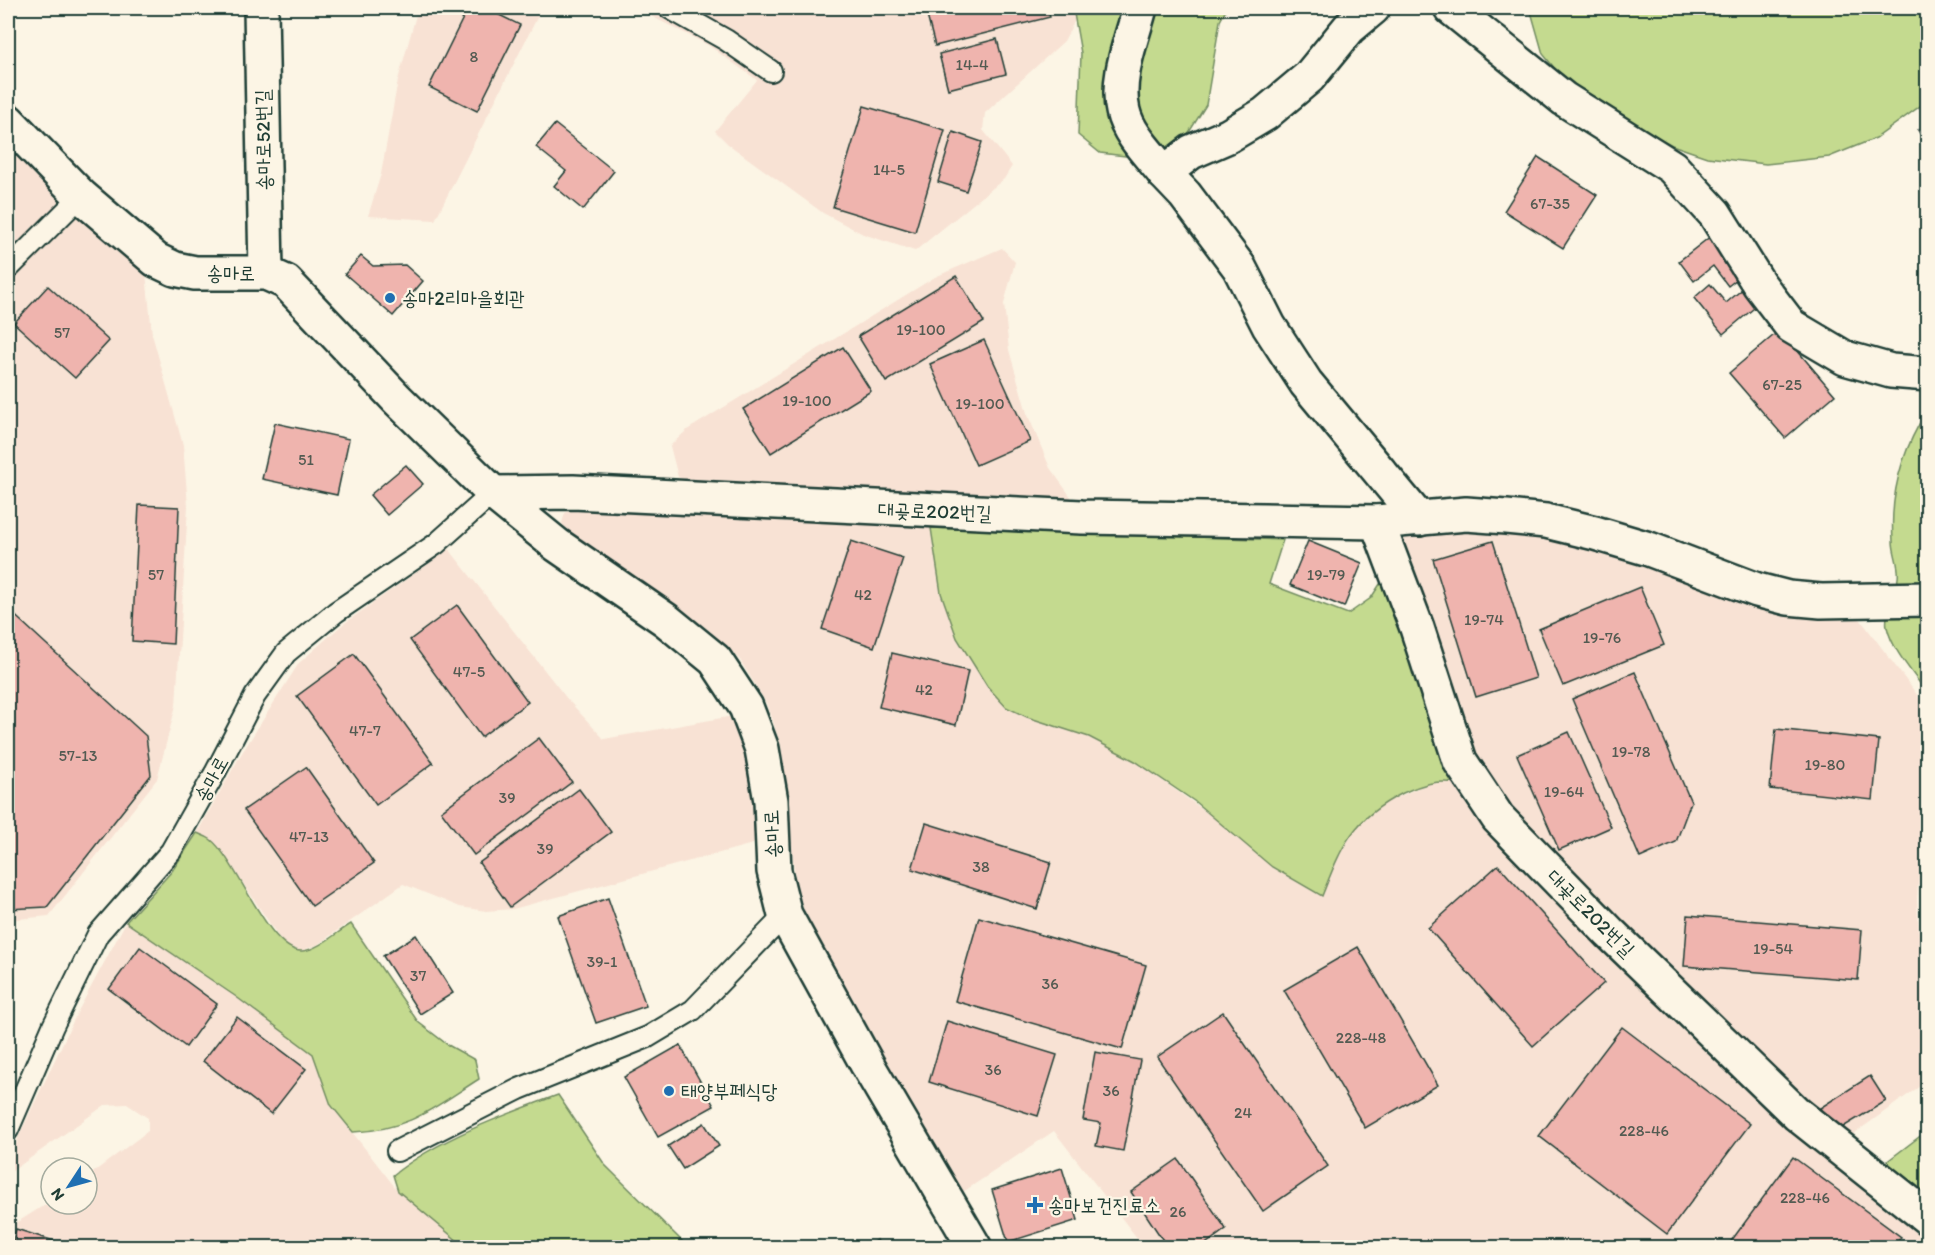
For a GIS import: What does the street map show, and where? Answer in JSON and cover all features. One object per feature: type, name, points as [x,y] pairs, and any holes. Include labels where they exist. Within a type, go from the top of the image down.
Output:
[{"type":"street","name":"송마로52번길","points":[[261,8],[266,273]]},
{"type":"street","points":[[1140,8],[1121,84],[1123,112],[1136,137],[1164,173],[1185,195],[1239,267],[1269,326],[1306,383],[1419,519]]},
{"type":"street","points":[[1164,173],[1191,152],[1228,136],[1264,114],[1309,77],[1350,28],[1373,8]]},
{"type":"street","points":[[1451,8],[1564,99],[1672,167],[1715,214],[1759,284],[1791,326],[1845,358],[1891,371],[1928,374]]},
{"type":"street","name":"송마로","points":[[8,121],[81,196],[134,244],[156,260],[175,269],[195,273],[266,273],[286,282],[303,297],[396,399],[493,493],[557,545],[666,620],[715,660],[746,707],[762,749],[771,801],[774,871],[785,915],[867,1064],[975,1248]]},
{"type":"street","name":"대곶로202번길","points":[[493,493],[573,492],[1082,518],[1377,522],[1466,514],[1546,520],[1649,549],[1757,590],[1788,598],[1821,601],[1928,599]]},
{"type":"street","name":"대곶로202번길","points":[[1377,522],[1417,628],[1460,761],[1498,818],[1610,933],[1797,1114],[1928,1218]]},
{"type":"lane","points":[[669,8],[726,40],[771,71]]},
{"type":"lane","points":[[8,269],[81,196]]},
{"type":"lane","name":"송마로","points":[[8,1131],[53,1026],[99,934],[171,850],[255,696],[286,653],[336,612],[436,544],[493,493]]},
{"type":"lane","points":[[397,1151],[519,1089],[648,1037],[684,1016],[693,1010],[785,915]]},
{"type":"shaded area","points":[[418,8],[542,8],[435,220],[368,216],[381,174],[398,80]]},
{"type":"shaded area","points":[[635,8],[1073,8],[1075,20],[1064,41],[985,113],[983,130],[1012,166],[1004,179],[915,251],[863,234],[823,213],[728,144],[715,131],[757,80],[708,45]]},
{"type":"shaded area","points":[[8,140],[47,185],[146,273],[152,334],[183,445],[188,506],[176,705],[157,779],[49,916],[8,920]]},
{"type":"shaded area","points":[[1002,248],[1015,262],[1004,304],[1009,350],[1027,413],[1050,468],[1074,501],[698,485],[678,477],[670,446],[687,430],[935,277]]},
{"type":"shaded area","points":[[575,509],[682,511],[931,528],[941,593],[957,638],[987,686],[1027,717],[1089,737],[1135,761],[1322,895],[1335,862],[1353,831],[1376,807],[1436,780],[1457,783],[1663,1006],[1800,1138],[1927,1237],[1927,1247],[1144,1247],[1054,1131],[960,1194],[807,920],[796,886],[781,746],[768,706],[740,660],[706,628],[567,531],[562,523],[565,513]]},
{"type":"shaded area","points":[[1478,531],[1558,540],[1636,562],[1750,605],[1857,615],[1927,708],[1927,809],[1923,825],[1917,899],[1927,1081],[1841,1143],[1515,817],[1490,781],[1473,749],[1400,538]]},
{"type":"shaded area","points":[[449,549],[568,700],[604,739],[733,716],[751,774],[760,842],[513,909],[486,911],[460,907],[403,884],[317,945],[301,951],[284,945],[225,856],[209,839],[197,833],[240,756],[299,663],[342,625]]},
{"type":"shaded area","points":[[126,922],[235,996],[313,1054],[331,1105],[398,1191],[465,1247],[8,1247],[8,1228],[39,1209],[39,1216],[99,1216],[99,1168],[148,1131],[148,1118],[127,1104],[105,1105],[8,1174],[18,1138],[77,1013]]},
{"type":"green space","points":[[1073,8],[1227,8],[1220,21],[1206,105],[1188,134],[1161,155],[1134,157],[1100,153],[1078,135],[1081,53]]},
{"type":"green space","points":[[1530,8],[1927,8],[1927,101],[1876,138],[1829,157],[1766,164],[1707,157],[1672,145],[1619,117],[1565,81],[1543,54]]},
{"type":"green space","points":[[1927,411],[1927,693],[1894,644],[1887,621],[1898,573],[1893,541],[1896,490],[1904,457]]},
{"type":"green space","points":[[931,528],[1283,540],[1269,584],[1348,614],[1371,598],[1382,581],[1402,622],[1457,783],[1436,782],[1417,787],[1403,793],[1372,813],[1360,824],[1343,848],[1322,896],[1272,867],[1194,801],[1135,761],[1089,737],[1027,717],[1006,707],[987,686],[957,638],[941,593]]},
{"type":"green space","points":[[197,833],[210,839],[220,850],[265,921],[277,937],[289,947],[302,951],[308,950],[351,924],[418,1022],[448,1045],[475,1060],[479,1079],[434,1108],[406,1122],[390,1127],[353,1132],[331,1105],[313,1054],[235,996],[126,922],[172,871]]},
{"type":"green space","points":[[558,1095],[605,1165],[688,1247],[465,1247],[398,1191],[393,1175],[430,1150],[472,1129]]},
{"type":"green space","points":[[1927,1131],[1927,1204],[1881,1166]]},
{"type":"building","points":[[468,8],[485,8],[520,25],[477,111],[429,87]]},
{"type":"building","points":[[925,8],[1047,8],[1050,17],[935,46]]},
{"type":"building","points":[[997,39],[1006,74],[948,89],[939,54]]},
{"type":"building","points":[[864,106],[945,130],[915,232],[833,207]]},
{"type":"building","points":[[555,124],[614,171],[583,210],[554,186],[566,171],[536,147]]},
{"type":"building","points":[[1928,125],[1928,147],[1918,130]]},
{"type":"building","points":[[953,132],[982,142],[966,191],[938,182]]},
{"type":"building","points":[[1538,157],[1597,195],[1563,248],[1504,211]]},
{"type":"building","points":[[1711,236],[1742,275],[1728,286],[1713,266],[1694,281],[1679,261]]},
{"type":"building","name":"송마2리마을회관","points":[[361,256],[373,266],[405,265],[423,281],[393,316],[345,274]]},
{"type":"building","points":[[956,276],[984,322],[886,382],[858,336]]},
{"type":"building","points":[[1710,284],[1726,303],[1745,287],[1759,304],[1723,334],[1694,298]]},
{"type":"building","points":[[48,286],[109,341],[75,378],[14,323]]},
{"type":"building","points":[[1780,330],[1835,395],[1785,438],[1729,373]]},
{"type":"building","points":[[984,340],[1030,441],[976,465],[930,364]]},
{"type":"building","points":[[843,347],[871,391],[771,453],[743,409]]},
{"type":"building","points":[[275,423],[349,439],[337,495],[262,479]]},
{"type":"building","points":[[406,465],[423,484],[387,515],[370,495]]},
{"type":"building","points":[[139,505],[179,507],[173,644],[132,641]]},
{"type":"building","points":[[851,541],[903,558],[874,647],[822,629]]},
{"type":"building","points":[[1308,541],[1362,563],[1344,607],[1290,585]]},
{"type":"building","points":[[1493,541],[1536,678],[1476,697],[1433,559]]},
{"type":"building","points":[[1640,587],[1664,645],[1563,686],[1539,629]]},
{"type":"building","points":[[457,605],[528,702],[481,737],[410,640]]},
{"type":"building","points":[[8,609],[146,736],[151,775],[47,907],[8,909]]},
{"type":"building","points":[[892,653],[968,671],[956,725],[879,707]]},
{"type":"building","points":[[354,654],[433,763],[376,805],[297,696]]},
{"type":"building","points":[[1635,672],[1691,802],[1676,842],[1640,858],[1572,699]]},
{"type":"building","points":[[1776,729],[1879,740],[1873,800],[1770,789]]},
{"type":"building","points":[[1569,732],[1611,827],[1559,850],[1517,755]]},
{"type":"building","points":[[539,738],[572,782],[474,855],[441,811]]},
{"type":"building","points":[[306,767],[374,863],[312,906],[244,810]]},
{"type":"building","points":[[579,789],[611,832],[510,907],[479,863]]},
{"type":"building","points":[[926,823],[1051,862],[1037,909],[912,869]]},
{"type":"building","points":[[1498,865],[1604,983],[1533,1046],[1428,928]]},
{"type":"building","points":[[608,898],[646,1006],[596,1023],[558,916]]},
{"type":"building","points":[[1688,915],[1862,930],[1858,980],[1684,966]]},
{"type":"building","points":[[979,917],[1146,965],[1122,1049],[955,1001]]},
{"type":"building","points":[[416,935],[453,993],[420,1014],[383,956]]},
{"type":"building","points":[[140,947],[217,1004],[186,1047],[109,989]]},
{"type":"building","points":[[1358,947],[1438,1085],[1365,1128],[1284,990]]},
{"type":"building","points":[[1223,1012],[1328,1166],[1263,1211],[1157,1057]]},
{"type":"building","points":[[237,1017],[306,1069],[271,1114],[203,1061]]},
{"type":"building","points":[[947,1021],[1057,1055],[1038,1116],[929,1082]]},
{"type":"building","points":[[1622,1027],[1750,1124],[1667,1234],[1539,1136]]},
{"type":"building","name":"태양부페식당","points":[[680,1045],[714,1106],[658,1137],[624,1077]]},
{"type":"building","points":[[1095,1052],[1140,1060],[1123,1151],[1096,1146],[1101,1123],[1083,1120]]},
{"type":"building","points":[[1870,1076],[1886,1101],[1835,1132],[1820,1108]]},
{"type":"building","points":[[704,1123],[719,1146],[683,1169],[668,1146]]},
{"type":"building","points":[[1793,1157],[1901,1237],[1893,1248],[1726,1248]]},
{"type":"building","points":[[1178,1159],[1226,1229],[1200,1248],[1168,1248],[1131,1192]]},
{"type":"building","name":"송마보건진료소","points":[[1062,1168],[1078,1220],[1008,1242],[992,1190]]},
{"type":"building","points":[[16,1229],[76,1248],[11,1248]]},
{"type":"building","points":[[877,1240],[882,1248],[865,1248]]},
{"type":"place","name":"송마2리마을회관","points":[[390,298]]},
{"type":"place","name":"태양부페식당","points":[[669,1091]]},
{"type":"place","name":"송마보건진료소","points":[[1035,1205]]}]
